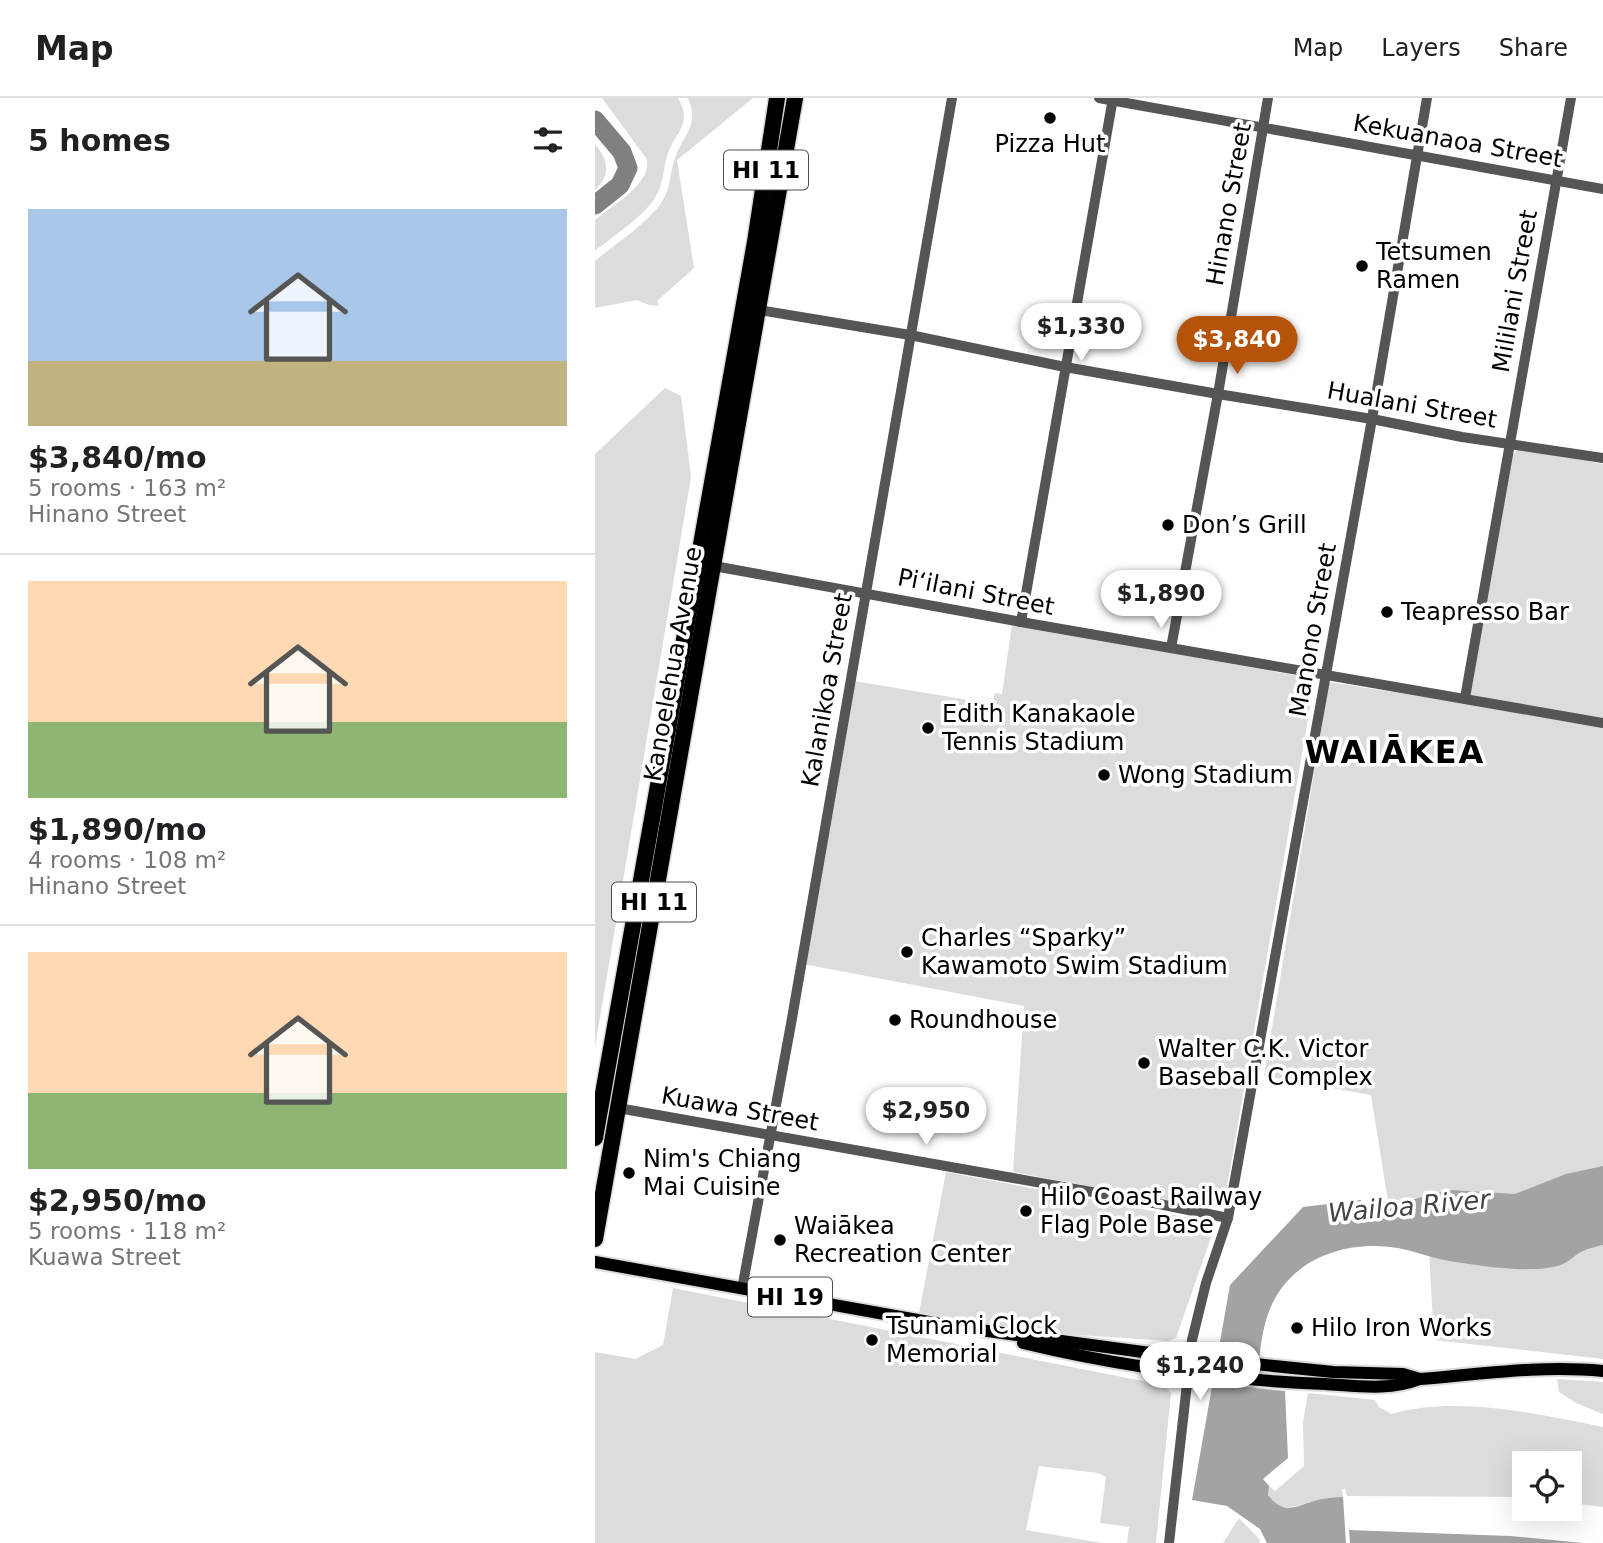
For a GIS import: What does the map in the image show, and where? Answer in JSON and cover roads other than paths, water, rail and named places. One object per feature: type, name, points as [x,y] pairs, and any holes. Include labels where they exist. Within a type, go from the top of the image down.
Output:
[{"type":"highway","name":"Kanoelehua Avenue","points":[[595,1138],[755,243],[777,98]]},
{"type":"highway","name":"Kanoelehua Avenue","points":[[595,1239],[795,98]]},
{"type":"highway","points":[[689,601],[705,574],[714,566],[701,540]]},
{"type":"main road","name":"HI 19","points":[[595,1262],[951,1326],[1189,1357],[1341,1372],[1403,1374],[1420,1379]]},
{"type":"main road","name":"HI 19","points":[[951,1326],[1078,1356],[1262,1381],[1380,1387],[1403,1385],[1420,1379],[1549,1368],[1603,1371]]},
{"type":"street","name":"Kalanikoa Street","points":[[742,1289],[791,1024],[951,98]]},
{"type":"street","name":"Kekuanaoa Street","points":[[1099,98],[1603,189]]},
{"type":"street","name":"Hinano Street","points":[[1171,648],[1218,394],[1268,98]]},
{"type":"street","name":"Manono Street","points":[[1169,1543],[1189,1357],[1199,1306],[1228,1218],[1427,98]]},
{"type":"street","name":"Mililani Street","points":[[1465,698],[1571,98]]},
{"type":"street","points":[[1021,622],[1113,99]]},
{"type":"street","name":"Hualani Street","points":[[758,310],[910,335],[1065,367],[1462,437],[1510,442],[1603,458]]},
{"type":"street","name":"Pi‘ilani Street","points":[[714,566],[1603,723]]},
{"type":"street","name":"Kuawa Street","points":[[618,1108],[1228,1218]]},
{"type":"water","name":"Wailoa River","points":[[1603,1166],[1603,1245],[1583,1251],[1562,1264],[1538,1269],[1500,1268],[1444,1260],[1398,1248],[1358,1247],[1320,1257],[1303,1267],[1277,1295],[1263,1332],[1256,1388],[1285,1391],[1288,1458],[1263,1479],[1269,1486],[1268,1495],[1284,1507],[1343,1497],[1346,1543],[1267,1543],[1260,1529],[1227,1506],[1192,1500],[1230,1285],[1303,1207],[1361,1200],[1362,1206],[1410,1200],[1451,1190],[1515,1194],[1566,1174]]},
{"type":"water","points":[[1349,1530],[1510,1536],[1583,1543],[1350,1543]]},
{"type":"place","name":"Pizza Hut","points":[[1050,118]]},
{"type":"place","name":"Tetsumen Ramen","points":[[1362,266]]},
{"type":"place","name":"Don’s Grill","points":[[1168,525]]},
{"type":"place","name":"Teapresso Bar","points":[[1387,612]]},
{"type":"place","name":"Edith Kanakaole Tennis Stadium","points":[[928,728]]},
{"type":"place","name":"Wong Stadium","points":[[1104,775]]},
{"type":"place","name":"Charles “Sparky” Kawamoto Swim Stadium","points":[[907,952]]},
{"type":"place","name":"Roundhouse","points":[[895,1020]]},
{"type":"place","name":"Walter C.K. Victor Baseball Complex","points":[[1144,1063]]},
{"type":"place","name":"Nim's Chiang Mai Cuisine","points":[[629,1173]]},
{"type":"place","name":"Hilo Coast Railway Flag Pole Base","points":[[1026,1211]]},
{"type":"place","name":"Waiākea Recreation Center","points":[[780,1240]]},
{"type":"place","name":"Hilo Iron Works","points":[[1297,1328]]},
{"type":"place","name":"Tsunami Clock Memorial","points":[[872,1340]]},
{"type":"district","name":"WAIĀKEA","points":[[1395,752]]}]
